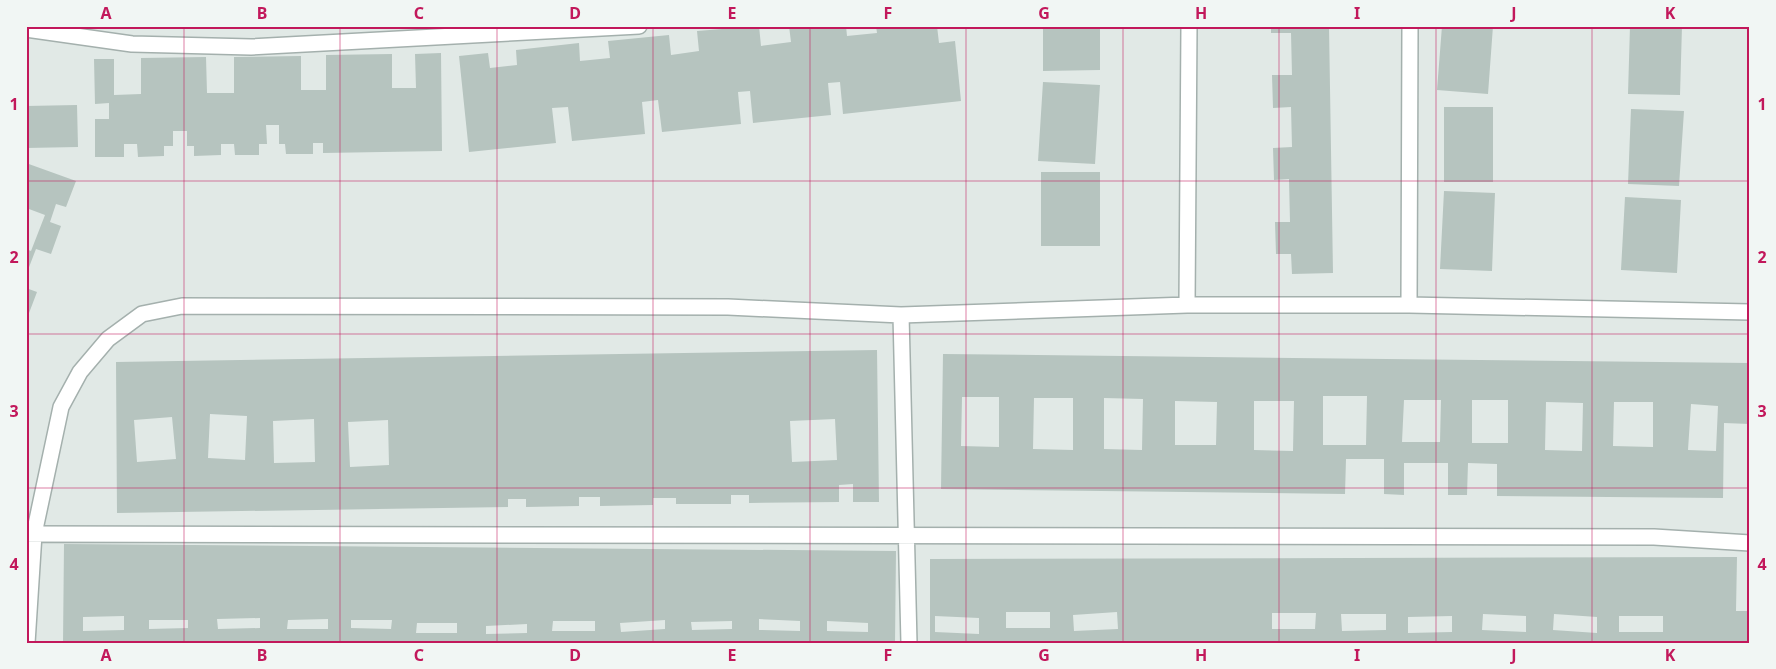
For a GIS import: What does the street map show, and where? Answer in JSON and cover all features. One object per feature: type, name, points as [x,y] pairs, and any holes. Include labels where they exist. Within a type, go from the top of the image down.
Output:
[{"type":"street","points":[[26,30],[132,44],[250,47],[639,26]]},
{"type":"street","points":[[1187,305],[1189,26]]},
{"type":"street","points":[[1409,305],[1410,26]]},
{"type":"street","points":[[27,643],[30,534],[62,408],[80,372],[108,338],[142,314],[182,306],[728,307],[901,315],[1187,305],[1409,305],[1750,312]]},
{"type":"street","points":[[901,315],[910,643]]},
{"type":"street","points":[[30,534],[1654,537],[1750,543]]},
{"type":"building","points":[[759,26],[761,46],[791,42],[789,26],[846,26],[847,36],[877,33],[876,26],[937,26],[939,43],[955,41],[961,101],[843,114],[840,82],[828,83],[831,115],[753,123],[750,91],[738,92],[741,124],[662,132],[658,100],[642,102],[645,134],[572,141],[568,107],[552,108],[556,143],[469,152],[459,56],[488,53],[490,68],[517,65],[516,50],[579,43],[580,61],[610,58],[608,41],[669,35],[671,55],[699,51],[697,31]]},
{"type":"building","points":[[1043,26],[1100,26],[1100,70],[1043,71]]},
{"type":"building","points":[[1271,26],[1329,26],[1333,273],[1292,274],[1291,254],[1276,254],[1275,222],[1290,222],[1289,179],[1274,180],[1273,148],[1292,147],[1291,107],[1273,108],[1272,75],[1292,75],[1291,33],[1271,33]]},
{"type":"building","points":[[1442,26],[1493,26],[1488,94],[1437,90]]},
{"type":"building","points":[[1630,26],[1682,26],[1680,95],[1628,94]]},
{"type":"building","points":[[441,53],[442,151],[323,153],[323,143],[313,143],[313,154],[286,154],[285,144],[279,144],[279,125],[266,125],[267,144],[259,144],[259,155],[235,155],[234,144],[221,144],[221,155],[194,156],[194,146],[187,146],[187,131],[173,131],[173,146],[164,146],[164,156],[138,157],[137,144],[124,144],[124,157],[95,157],[95,119],[109,119],[109,103],[95,104],[94,59],[114,59],[114,95],[141,94],[141,58],[206,57],[207,93],[234,93],[234,57],[301,56],[301,90],[326,90],[326,55],[392,54],[392,88],[416,88],[415,54]]},
{"type":"building","points":[[1043,82],[1100,85],[1095,164],[1038,161]]},
{"type":"building","points":[[77,105],[78,147],[26,148],[26,106]]},
{"type":"building","points":[[1444,107],[1493,107],[1493,182],[1444,182]]},
{"type":"building","points":[[1631,109],[1684,111],[1679,186],[1628,184]]},
{"type":"building","points":[[26,163],[76,181],[66,207],[56,204],[50,222],[61,226],[51,254],[36,249],[26,275],[26,249],[31,251],[45,215],[29,209],[26,215]]},
{"type":"building","points":[[1041,172],[1100,172],[1100,246],[1041,246]]},
{"type":"building","points":[[1444,191],[1495,193],[1492,271],[1440,269]]},
{"type":"building","points":[[1625,197],[1681,200],[1677,273],[1621,270]]},
{"type":"building","points":[[26,288],[37,292],[26,321]]},
{"type":"building","points":[[877,350],[879,502],[853,502],[853,484],[839,485],[839,502],[749,503],[749,495],[731,495],[731,504],[676,504],[676,498],[653,498],[653,505],[600,506],[600,497],[579,497],[579,506],[526,507],[526,499],[508,499],[508,507],[117,513],[116,362]],"holes":[[[210,414],[247,416],[245,460],[208,458]],[[172,417],[176,459],[137,462],[134,420]],[[314,419],[315,462],[274,463],[273,421]],[[835,419],[837,460],[792,462],[790,421]],[[388,420],[389,465],[350,467],[348,422]]]},
{"type":"building","points":[[943,354],[1750,363],[1750,424],[1724,423],[1723,498],[1497,496],[1497,464],[1468,463],[1467,495],[1448,495],[1448,463],[1404,463],[1404,495],[1384,494],[1384,459],[1346,459],[1345,494],[941,489]],"holes":[[[1323,396],[1367,396],[1366,445],[1323,445]],[[962,397],[999,397],[999,447],[961,446]],[[1034,398],[1073,398],[1073,450],[1033,449]],[[1104,398],[1143,399],[1142,450],[1104,449]],[[1404,400],[1441,400],[1440,442],[1402,442]],[[1472,400],[1508,400],[1508,443],[1472,443]],[[1175,401],[1217,402],[1216,445],[1175,445]],[[1254,401],[1294,401],[1293,451],[1254,450]],[[1546,402],[1583,403],[1582,451],[1545,450]],[[1614,402],[1653,402],[1653,447],[1613,446]],[[1691,404],[1718,406],[1716,451],[1688,450]]]},
{"type":"building","points":[[64,544],[896,551],[895,643],[63,643]],"holes":[[[124,616],[124,630],[83,631],[83,617]],[[260,618],[260,628],[218,629],[217,619]],[[328,619],[328,629],[287,629],[288,620]],[[759,619],[800,621],[800,631],[759,630]],[[149,620],[188,620],[188,628],[149,629]],[[351,620],[392,620],[391,629],[351,628]],[[665,620],[665,629],[621,632],[620,623]],[[553,621],[595,621],[595,631],[552,631]],[[732,621],[732,629],[692,630],[691,622]],[[827,621],[868,623],[868,632],[827,631]],[[417,623],[457,623],[457,633],[416,633]],[[527,624],[527,633],[486,634],[486,626]]]},
{"type":"building","points":[[1737,557],[1736,611],[1750,611],[1750,643],[930,643],[930,559]],"holes":[[[1006,612],[1050,612],[1050,628],[1006,628]],[[1117,612],[1118,629],[1074,631],[1073,615]],[[1272,613],[1316,613],[1315,629],[1272,629]],[[1341,614],[1386,614],[1386,630],[1342,631]],[[1483,614],[1526,616],[1526,632],[1482,630]],[[1554,614],[1597,617],[1597,633],[1553,630]],[[935,616],[979,618],[979,634],[935,632]],[[1452,616],[1452,632],[1408,633],[1408,617]],[[1619,616],[1663,616],[1663,632],[1619,632]]]}]
